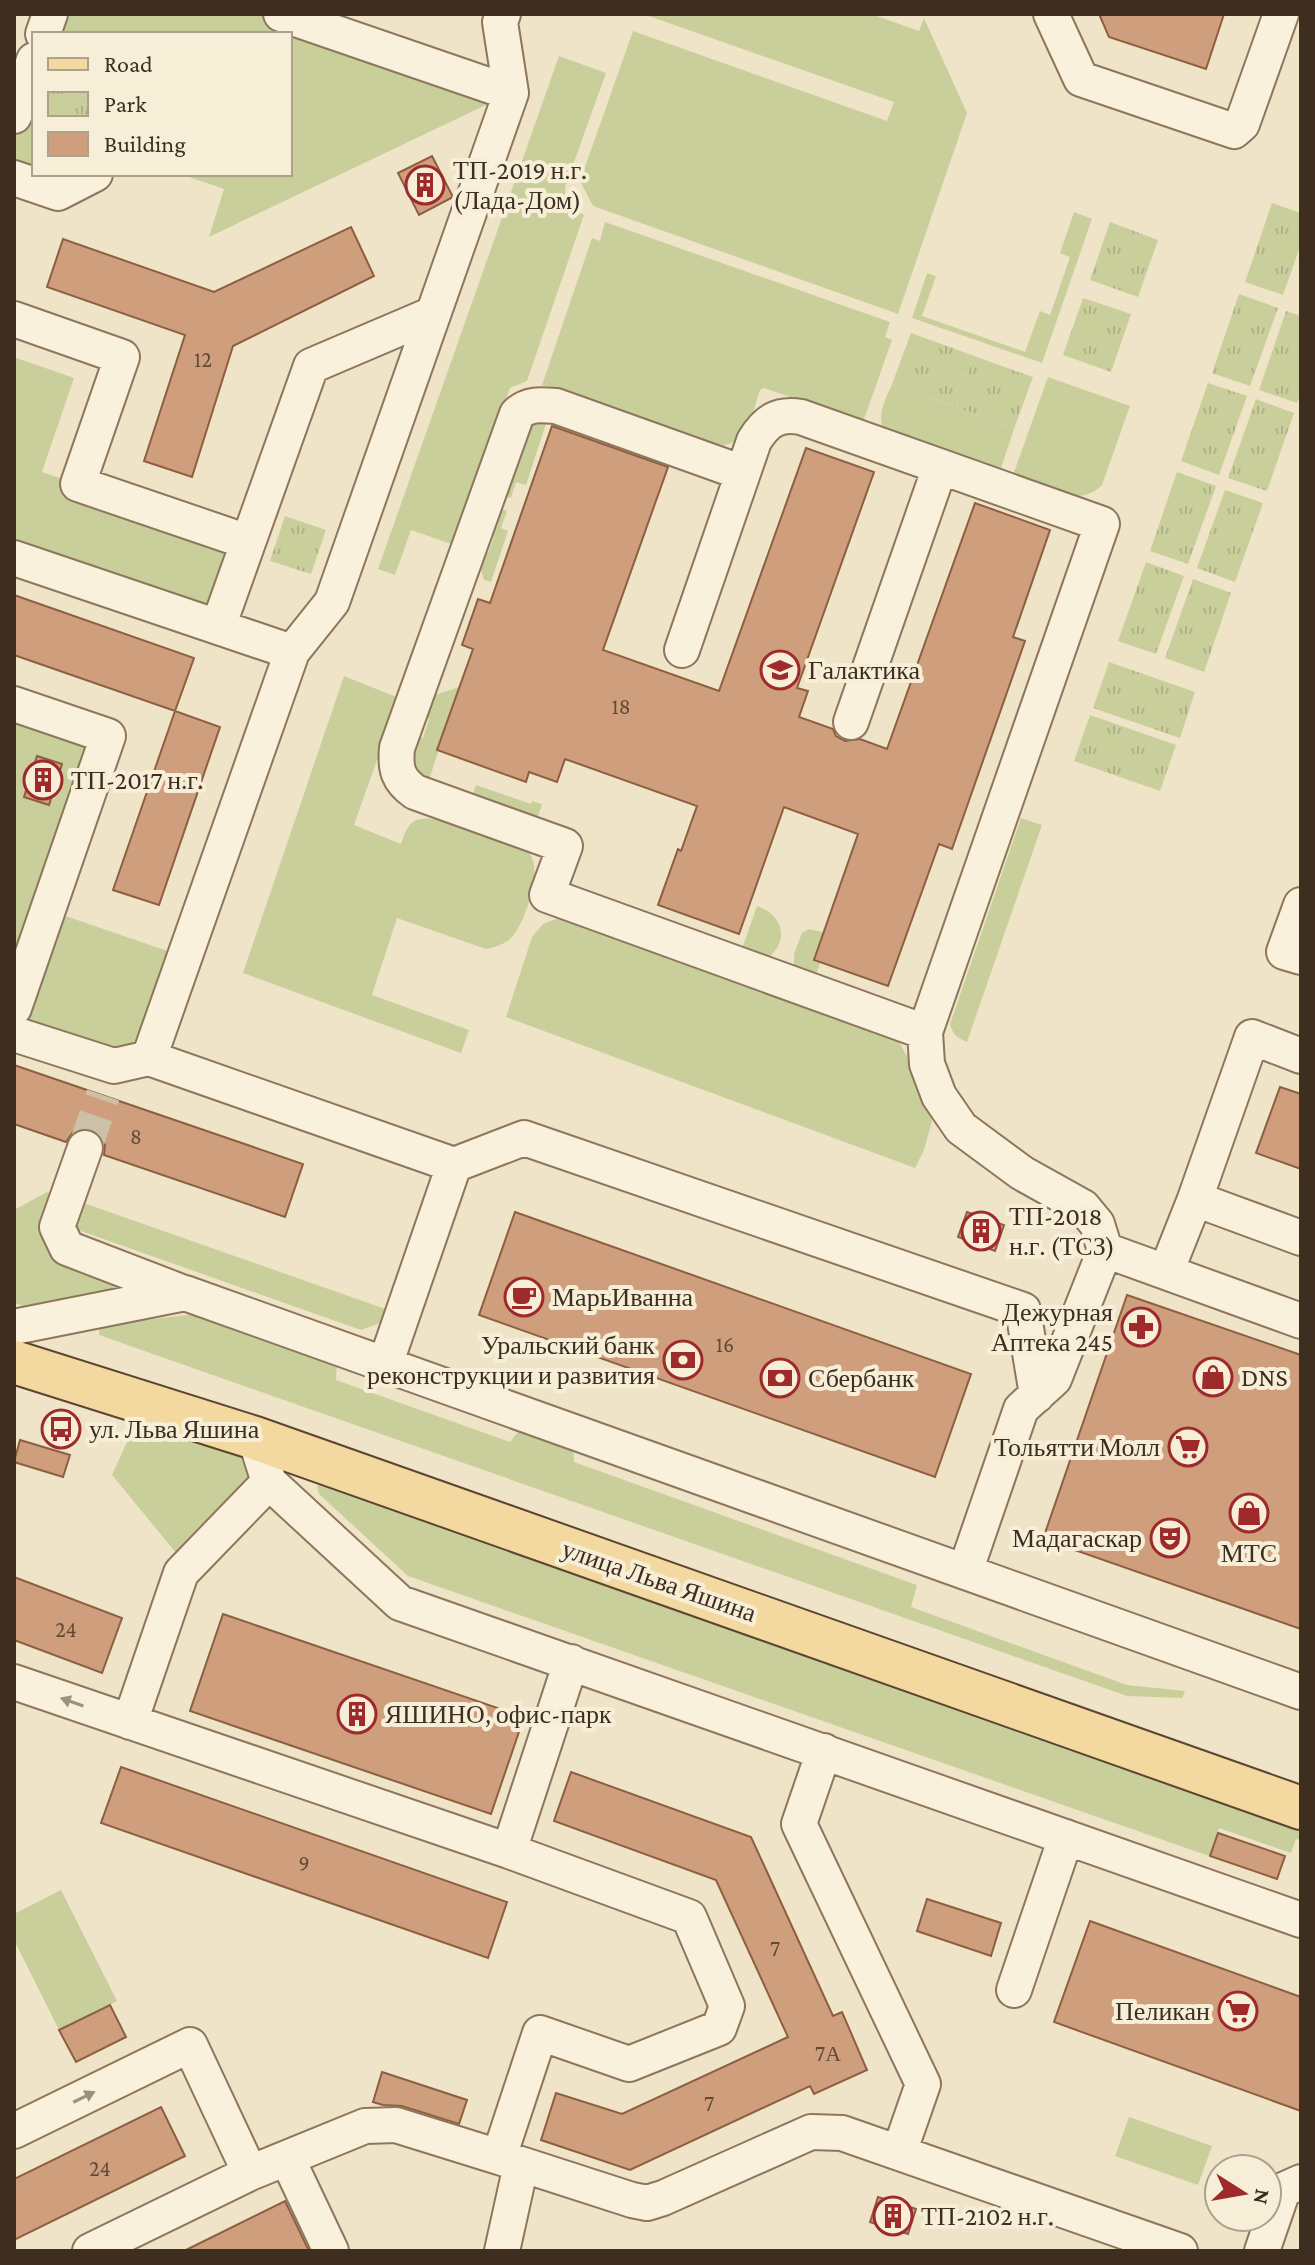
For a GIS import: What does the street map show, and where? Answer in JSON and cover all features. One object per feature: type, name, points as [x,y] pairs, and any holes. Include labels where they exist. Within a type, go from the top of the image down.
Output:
[{"type":"main road","name":"улица Льва Яшина","points":[[14,1362],[255,1438],[1301,1808]]},
{"type":"street","points":[[281,14],[511,93]]},
{"type":"street","points":[[14,1034],[108,1081],[149,1058],[292,652],[332,602],[511,93],[500,22],[503,14]]},
{"type":"street","points":[[1051,14],[1081,79],[1234,131],[1242,124],[1281,14]]},
{"type":"street","points":[[14,116],[32,66]]},
{"type":"street","points":[[14,178],[58,193],[94,176]]},
{"type":"street","points":[[218,627],[311,366],[433,314]]},
{"type":"street","points":[[14,319],[122,357],[78,484],[248,542]]},
{"type":"street","points":[[743,473],[556,406],[525,407],[517,414],[417,690],[397,748],[395,768],[402,783],[415,792],[565,846],[547,895],[925,1032]]},
{"type":"street","points":[[682,650],[754,441],[762,427],[774,418],[787,414],[1102,524],[925,1032],[927,1064],[939,1096],[961,1128],[1022,1173],[1083,1207],[1097,1224],[1105,1250],[1054,1379],[1021,1409],[965,1572]]},
{"type":"street","points":[[851,722],[940,467]]},
{"type":"street","points":[[14,558],[292,652]]},
{"type":"street","points":[[14,704],[108,736],[14,1008]]},
{"type":"street","points":[[1301,905],[1284,952],[1301,957]]},
{"type":"street","points":[[1166,1272],[1252,1037],[1301,1056]]},
{"type":"street","points":[[149,1058],[454,1165],[524,1138],[1023,1310],[1037,1395]]},
{"type":"street","points":[[85,1148],[57,1227],[67,1248],[385,1365],[1301,1692]]},
{"type":"street","points":[[385,1365],[454,1165]]},
{"type":"street","points":[[1195,1199],[1301,1238]]},
{"type":"street","points":[[1105,1250],[1301,1321]]},
{"type":"street","points":[[14,1327],[185,1293]]},
{"type":"street","points":[[255,1438],[269,1482],[400,1603],[1301,1920]]},
{"type":"street","points":[[130,1722],[181,1573],[269,1482]]},
{"type":"street","points":[[509,1851],[571,1662]]},
{"type":"street","points":[[14,1682],[509,1851],[689,1917],[727,2006],[719,2028],[629,2064],[540,2033],[510,2161],[502,2251]]},
{"type":"street","points":[[824,1751],[799,1824],[923,2084],[899,2153]]},
{"type":"street","points":[[1014,1990],[1066,1837]]},
{"type":"street","points":[[14,2131],[190,2045],[250,2173]]},
{"type":"street","points":[[90,2251],[250,2173],[365,2126],[396,2125],[647,2203],[811,2132],[842,2133],[1180,2251]]},
{"type":"street","points":[[287,2158],[331,2251]]},
{"type":"street","points":[[1262,2251],[1283,2190],[1301,2182]]},
{"type":"green space","points":[[50,14],[281,14],[511,93],[209,237],[224,189],[186,176],[292,176],[292,32],[44,32]]},
{"type":"green space","points":[[643,14],[871,14],[919,31],[924,18],[967,113],[898,314],[593,206],[580,181],[633,31],[887,121],[894,102]]},
{"type":"green space","points":[[559,56],[606,73],[565,187],[570,204],[584,215],[527,381],[510,388],[454,545],[411,530],[395,575],[378,569]]},
{"type":"green space","points":[[32,66],[32,176],[58,176],[14,178],[14,116]]},
{"type":"green space","points":[[1272,203],[1301,213],[1301,244],[1283,295],[1245,282]]},
{"type":"green space","points":[[1074,212],[1092,219],[1042,363],[912,318],[927,273],[936,276],[922,316],[1025,352],[1040,311],[1050,315],[1070,257],[1060,253]]},
{"type":"green space","points":[[605,222],[890,322],[885,337],[892,340],[863,422],[764,388],[760,390],[744,433],[721,446],[542,385],[592,238],[600,241]]},
{"type":"green space","points":[[1110,222],[1158,240],[1138,297],[1090,280]]},
{"type":"green space","points":[[1239,294],[1278,308],[1250,386],[1212,373]]},
{"type":"green space","points":[[1083,298],[1131,314],[1111,372],[1063,355]]},
{"type":"green space","points":[[1286,311],[1301,316],[1301,392],[1297,403],[1259,390]]},
{"type":"green space","points":[[911,333],[969,354],[951,405],[892,384]]},
{"type":"green space","points":[[969,354],[974,356],[956,407],[1014,429],[1000,471],[884,430],[882,424],[883,407],[892,384],[951,405]]},
{"type":"green space","points":[[974,356],[1033,377],[1014,429],[956,407]]},
{"type":"green space","points":[[14,357],[74,378],[42,472],[248,542],[218,627],[14,558]]},
{"type":"green space","points":[[1048,377],[1130,406],[1102,485],[1093,492],[1082,495],[1059,493],[1013,475]]},
{"type":"green space","points":[[1208,383],[1247,396],[1219,475],[1181,461]]},
{"type":"green space","points":[[1256,399],[1294,413],[1267,491],[1228,478]]},
{"type":"green space","points":[[546,424],[526,485],[516,482],[511,498],[501,495],[529,427]]},
{"type":"green space","points":[[1177,472],[1216,486],[1188,564],[1150,551]]},
{"type":"green space","points":[[1225,490],[1263,503],[1235,582],[1197,568]]},
{"type":"green space","points":[[498,507],[507,511],[501,528],[508,531],[491,582],[484,580],[479,564],[483,552],[488,553],[494,537],[489,535]]},
{"type":"green space","points":[[285,516],[326,530],[311,574],[270,561]]},
{"type":"green space","points":[[1146,562],[1184,576],[1156,654],[1118,641]]},
{"type":"green space","points":[[1193,579],[1231,593],[1204,672],[1165,658]]},
{"type":"green space","points":[[1109,662],[1195,692],[1180,738],[1093,708]]},
{"type":"green space","points":[[344,676],[399,698],[354,825],[401,844],[413,822],[435,819],[466,826],[520,847],[532,858],[534,879],[525,914],[515,933],[502,944],[486,949],[397,918],[372,995],[469,1030],[461,1053],[243,973]]},
{"type":"green space","points":[[459,687],[429,780],[417,772],[413,762],[417,737],[423,738],[429,719],[423,717],[434,695]]},
{"type":"green space","points":[[14,704],[108,736],[48,910],[185,957],[149,1058],[14,1034]]},
{"type":"green space","points":[[1090,715],[1176,745],[1160,791],[1074,761]]},
{"type":"green space","points":[[476,785],[531,804],[532,801],[542,804],[536,822],[471,800]]},
{"type":"green space","points":[[1021,818],[1042,825],[967,1042],[956,1036],[950,1024]]},
{"type":"green space","points":[[757,906],[773,915],[780,929],[779,944],[768,958],[742,949]]},
{"type":"green space","points":[[556,919],[572,920],[886,1033],[899,1042],[932,1121],[915,1168],[506,1017],[532,937],[543,924]]},
{"type":"green space","points":[[809,929],[830,934],[816,975],[794,968],[794,954],[802,933]]},
{"type":"green space","points":[[47,1192],[63,1198],[46,1245],[117,1271],[120,1286],[115,1292],[30,1308],[14,1303],[14,1210]]},
{"type":"green space","points":[[78,1201],[394,1312],[383,1322],[361,1330],[78,1230],[73,1225]]},
{"type":"green space","points":[[212,1312],[337,1356],[336,1380],[510,1442],[523,1426],[573,1447],[574,1462],[917,1585],[911,1607],[1127,1685],[1185,1691],[1182,1698],[1127,1696],[99,1335],[99,1328],[103,1325]]},
{"type":"green space","points":[[132,1431],[164,1437],[197,1436],[237,1453],[244,1462],[249,1482],[182,1560],[112,1475]]},
{"type":"green space","points":[[322,1482],[1301,1826],[1301,1840],[1296,1839],[1291,1853],[1219,1828],[1209,1856],[408,1576],[319,1494],[317,1486]]},
{"type":"green space","points":[[61,1890],[117,2001],[59,2030],[14,1940],[14,1914]]},
{"type":"green space","points":[[1129,2117],[1212,2146],[1209,2153],[1203,2153],[1203,2171],[1198,2185],[1115,2156]]},
{"type":"building","points":[[1099,14],[1224,14],[1206,69],[1109,37]]},
{"type":"building","name":"ТП-2019 н.г. (Лада-Дом)","points":[[432,156],[453,197],[419,215],[398,173]]},
{"type":"building","points":[[351,227],[374,276],[233,346],[192,477],[144,461],[185,335],[47,287],[63,239],[214,292]]},
{"type":"building","points":[[552,426],[668,467],[603,650],[719,691],[806,448],[874,472],[797,688],[808,691],[799,717],[833,729],[836,736],[845,741],[860,739],[887,749],[975,503],[1050,530],[1013,637],[1025,641],[952,849],[939,844],[888,986],[814,960],[858,834],[784,807],[739,934],[658,905],[697,806],[565,759],[557,782],[529,772],[526,782],[437,750],[473,649],[462,645],[478,599],[490,603]]},
{"type":"building","points":[[14,595],[194,658],[175,711],[14,655]]},
{"type":"building","points":[[175,711],[220,727],[159,905],[113,890]]},
{"type":"building","name":"ТП-2017 н.г.","points":[[37,756],[62,764],[49,805],[24,797]]},
{"type":"building","points":[[14,1065],[303,1164],[285,1217],[104,1155],[105,1145],[101,1136],[91,1129],[73,1132],[66,1142],[14,1124]]},
{"type":"building","points":[[1280,1087],[1301,1094],[1301,1169],[1256,1153]]},
{"type":"building","points":[[515,1212],[971,1374],[935,1477],[479,1315]]},
{"type":"building","name":"ТП-2018 н.г. (ТСЗ)","points":[[967,1212],[1004,1225],[995,1251],[958,1237]]},
{"type":"building","name":"Тольятти Молл","points":[[1127,1295],[1301,1355],[1301,1629],[1043,1539]]},
{"type":"building","points":[[20,1440],[70,1455],[63,1477],[14,1462]]},
{"type":"building","points":[[14,1577],[122,1618],[102,1673],[14,1640]]},
{"type":"building","name":"ЯШИНО, офис-парк","points":[[223,1614],[524,1717],[491,1814],[190,1711]]},
{"type":"building","points":[[121,1767],[507,1902],[488,1958],[101,1823]]},
{"type":"building","points":[[571,1772],[751,1837],[833,2016],[842,2012],[867,2070],[814,2094],[810,2086],[630,2170],[541,2140],[556,2093],[622,2114],[788,2037],[716,1880],[554,1821]]},
{"type":"building","points":[[1218,1833],[1285,1856],[1277,1879],[1210,1856]]},
{"type":"building","points":[[927,1899],[1001,1923],[991,1956],[917,1931]]},
{"type":"building","points":[[1090,1921],[1301,1997],[1301,2111],[1054,2022]]},
{"type":"building","points":[[110,2005],[126,2037],[76,2062],[59,2030]]},
{"type":"building","points":[[382,2072],[467,2100],[459,2124],[402,2106],[373,2102]]},
{"type":"building","points":[[161,2107],[185,2156],[14,2240],[14,2179]]},
{"type":"building","name":"ТП-2102 н.г.","points":[[878,2197],[916,2209],[908,2234],[870,2222]]},
{"type":"building","points":[[285,2201],[309,2251],[184,2251]]},
{"type":"tunnel","points":[[85,1148],[103,1095]]},
{"type":"place","name":"ТП-2019 н.г. (Лада-Дом)","points":[[425,185]]},
{"type":"place","name":"Галактика","points":[[780,670]]},
{"type":"place","name":"ТП-2017 н.г.","points":[[43,780]]},
{"type":"place","name":"ТП-2018 н.г. (ТСЗ)","points":[[981,1231]]},
{"type":"place","name":"МарьИванна","points":[[524,1297]]},
{"type":"place","name":"Дежурная Аптека 245","points":[[1141,1327]]},
{"type":"place","name":"Уральский банк реконструкции и развития","points":[[683,1360]]},
{"type":"place","name":"DNS","points":[[1213,1377]]},
{"type":"place","name":"Сбербанк","points":[[780,1378]]},
{"type":"place","name":"ул. Льва Яшина","points":[[61,1429]]},
{"type":"place","name":"Тольятти Молл","points":[[1188,1447]]},
{"type":"place","name":"МТС","points":[[1249,1513]]},
{"type":"place","name":"Мадагаскар","points":[[1170,1538]]},
{"type":"place","name":"ЯШИНО, офис-парк","points":[[357,1714]]},
{"type":"place","name":"Пеликан","points":[[1238,2011]]},
{"type":"place","name":"ТП-2102 н.г.","points":[[893,2216]]}]
